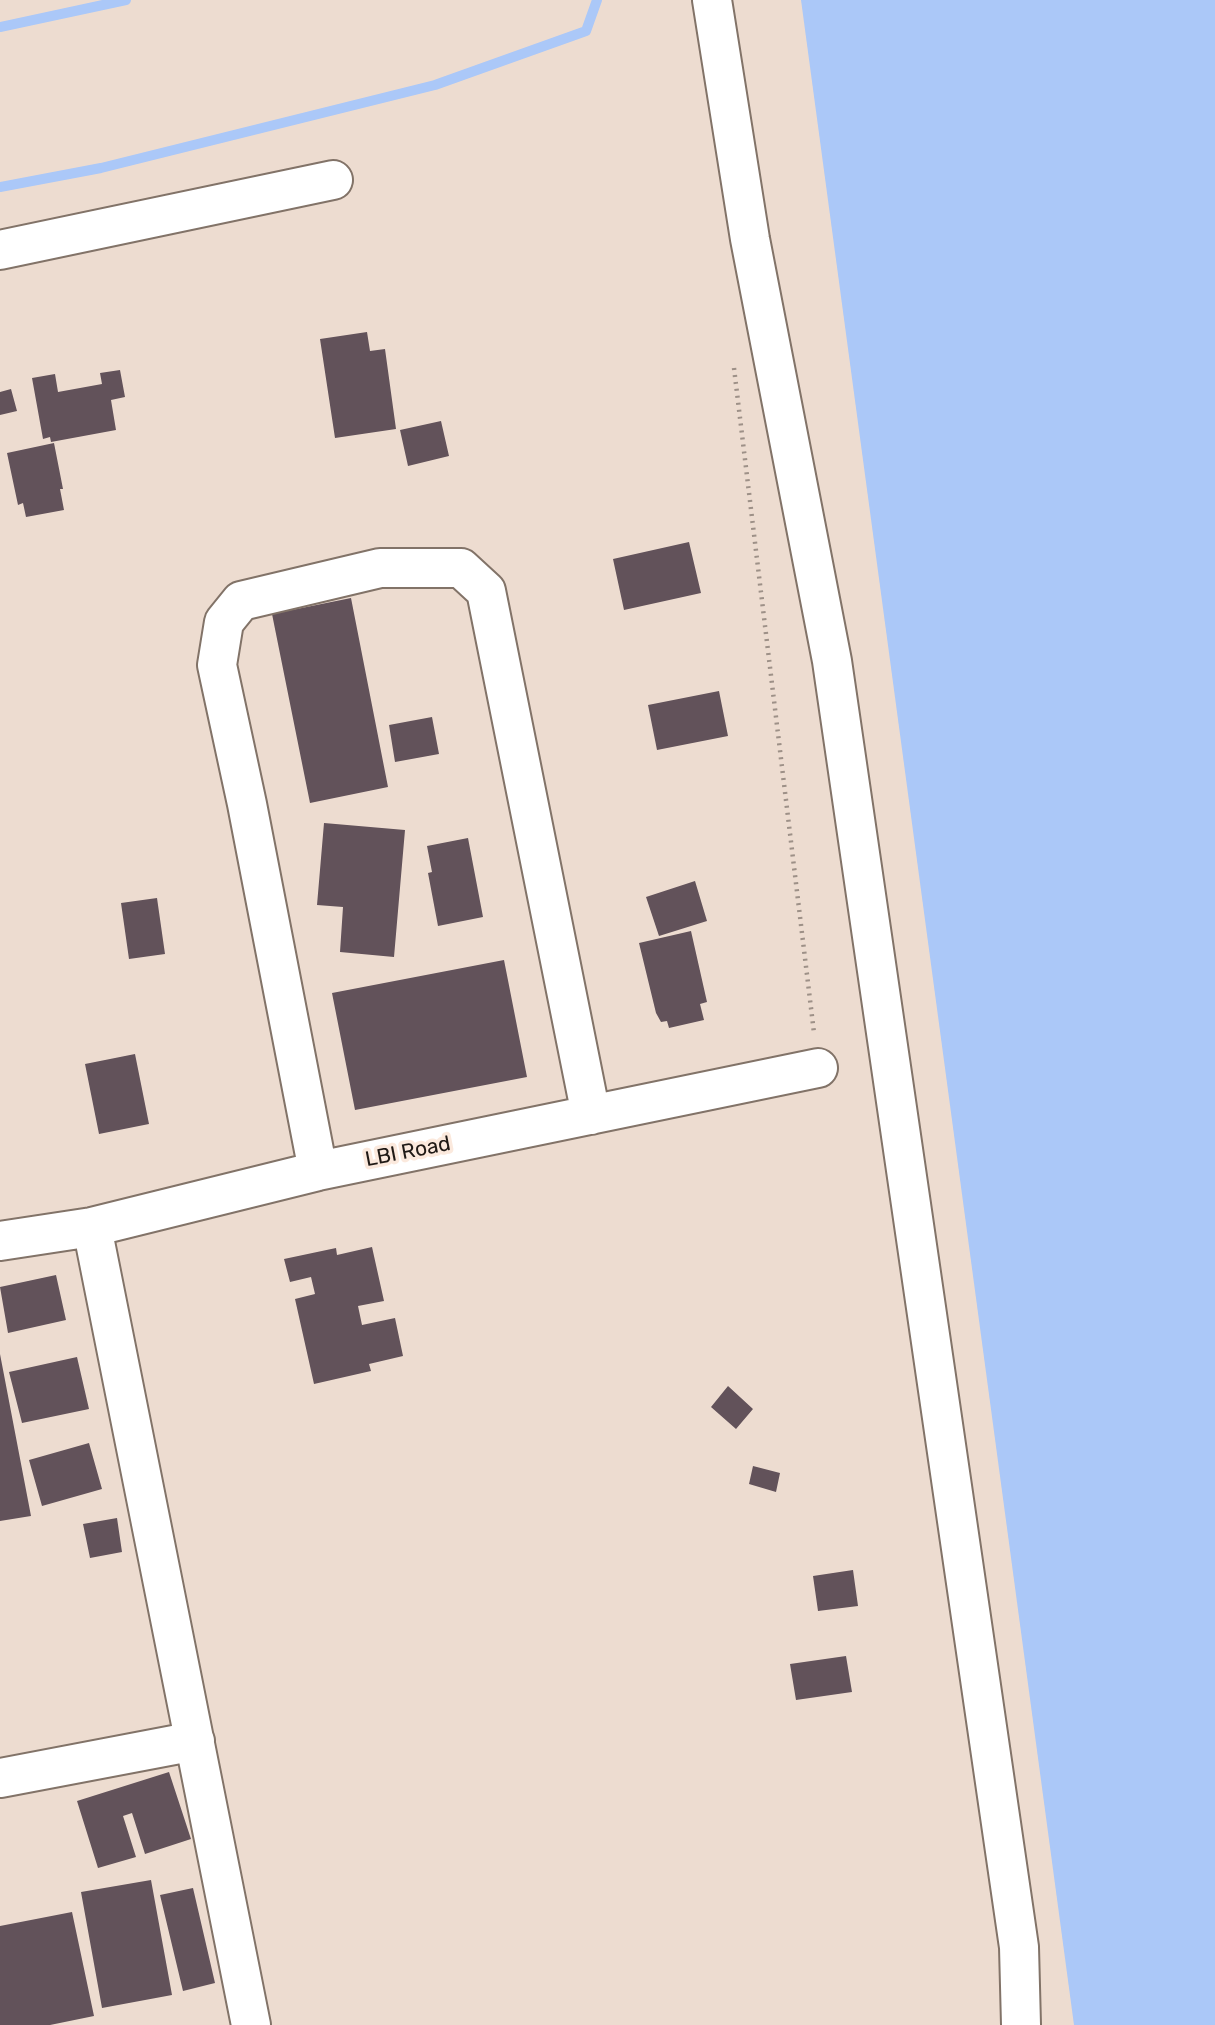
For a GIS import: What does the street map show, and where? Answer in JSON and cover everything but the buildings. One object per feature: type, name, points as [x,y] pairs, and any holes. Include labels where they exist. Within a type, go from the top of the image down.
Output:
[{"type":"street","points":[[712,0],[750,239],[832,661],[1019,1947],[1021,2025]]},
{"type":"street","points":[[0,250],[333,180]]},
{"type":"street","points":[[317,1171],[247,804],[217,665],[224,622],[242,601],[380,568],[461,568],[486,592],[591,1115]]},
{"type":"street","name":"LBI Road","points":[[0,1241],[92,1227],[317,1171],[818,1068]]},
{"type":"street","points":[[92,1227],[251,2025]]},
{"type":"street","points":[[0,1779],[195,1741]]},
{"type":"path","points":[[732,354],[818,1068]]},
{"type":"water","points":[[801,0],[1215,0],[1215,2025],[1074,2025]]},
{"type":"waterway","points":[[0,27],[126,0]]},
{"type":"waterway","points":[[0,187],[101,168],[435,85],[586,31],[597,0]]}]
